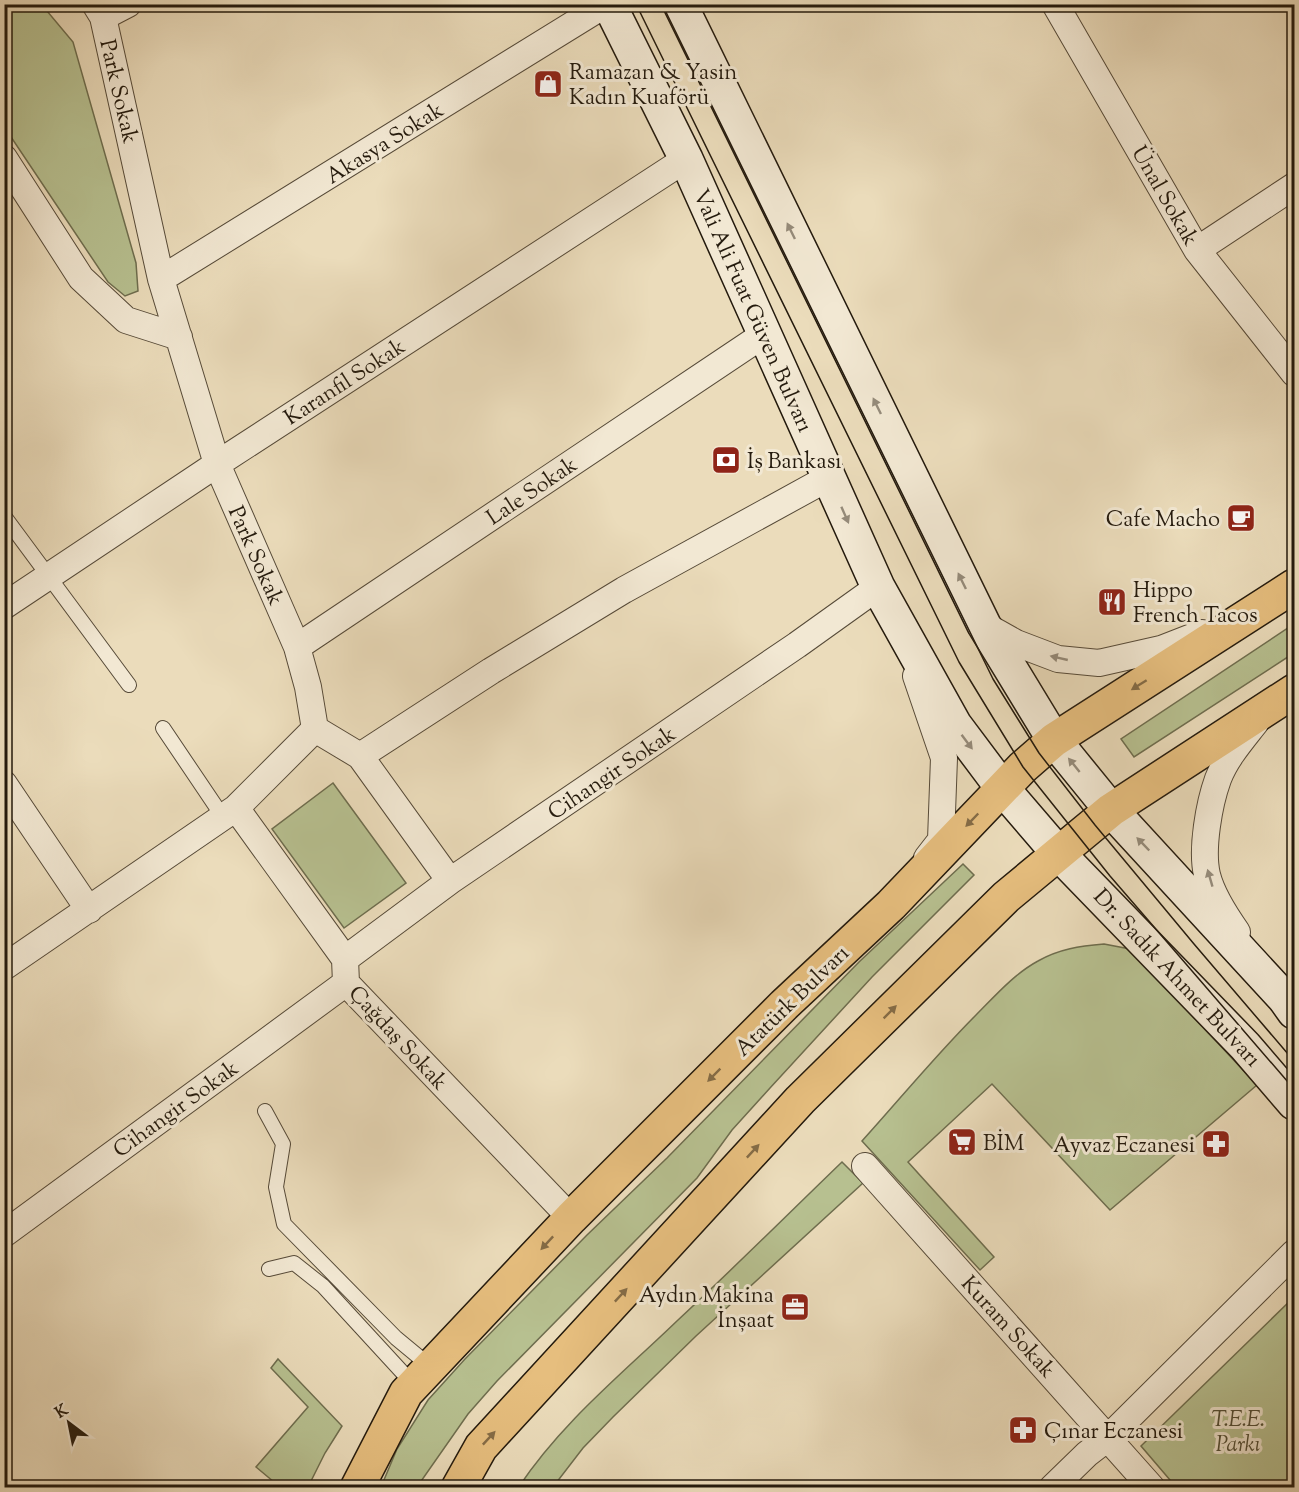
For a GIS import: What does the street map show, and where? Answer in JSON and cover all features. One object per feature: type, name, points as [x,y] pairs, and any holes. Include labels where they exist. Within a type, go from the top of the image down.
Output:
[{"type":"main road","name":"Vali Ali Fuat Güven Bulvarı","points":[[608,4],[686,159],[766,333],[828,478],[899,628],[955,725],[1003,789],[1058,853]]},
{"type":"main road","points":[[680,4],[984,625],[1054,740],[1111,810],[1289,1005]]},
{"type":"main road","name":"Atatürk Bulvarı","points":[[357,1488],[406,1393],[571,1218],[784,1005],[891,905],[1023,767],[1054,740],[1294,586]]},
{"type":"main road","points":[[458,1488],[481,1447],[801,1100],[1006,897],[1111,810],[1294,691]]},
{"type":"main road","name":"Dr. Sadık Ahmet Bulvarı","points":[[1058,853],[1245,1046],[1294,1103]]},
{"type":"street","points":[[99,11],[128,4]]},
{"type":"street","name":"Akasya Sokak","points":[[161,279],[608,4]]},
{"type":"street","name":"Ünal Sokak","points":[[1055,4],[1197,250],[1294,373]]},
{"type":"street","name":"Park Sokak","points":[[99,11],[161,279],[217,464],[297,647],[308,687],[315,729]]},
{"type":"street","points":[[4,158],[81,278],[126,320],[179,337]]},
{"type":"street","name":"Karanfil Sokak","points":[[4,606],[217,464],[686,159]]},
{"type":"street","points":[[1197,250],[1294,186]]},
{"type":"street","name":"Lale Sokak","points":[[297,647],[766,333]]},
{"type":"street","points":[[360,756],[491,671],[624,590],[828,478]]},
{"type":"street","name":"Cihangir Sokak","points":[[4,1234],[346,971],[450,881],[797,645],[878,587]]},
{"type":"street","points":[[984,625],[1016,643],[1058,659],[1099,663],[1161,649],[1255,612]]},
{"type":"street","points":[[891,905],[941,840],[944,758],[899,628]]},
{"type":"street","points":[[1263,712],[1232,753],[1218,779],[1206,840],[1207,874],[1222,911],[1289,1005]]},
{"type":"street","points":[[4,967],[230,813],[315,729],[360,756],[450,881]]},
{"type":"street","points":[[4,784],[88,910]]},
{"type":"street","name":"Çağdaş Sokak","points":[[230,813],[346,971],[571,1218]]},
{"type":"street","name":"Kuram Sokak","points":[[865,1166],[1109,1437],[1152,1488]]},
{"type":"street","points":[[1052,1488],[1087,1454],[1109,1437],[1294,1253]]},
{"type":"lane","points":[[4,516],[129,685]]},
{"type":"lane","points":[[163,728],[230,813]]},
{"type":"lane","points":[[266,1111],[283,1144],[276,1187],[284,1224],[396,1338],[422,1376]]},
{"type":"lane","points":[[269,1269],[294,1263],[323,1286],[422,1376]]},
{"type":"green space","points":[[4,5],[42,5],[73,42],[136,263],[138,291],[125,296],[108,282],[5,128]]},
{"type":"green space","points":[[1294,624],[1294,653],[1134,757],[1121,739]]},
{"type":"green space","points":[[333,783],[406,883],[344,928],[272,829]]},
{"type":"green space","points":[[963,864],[974,875],[872,977],[770,1088],[732,1130],[697,1178],[497,1381],[468,1414],[417,1487],[381,1487],[397,1449],[428,1400],[465,1359],[859,962]]},
{"type":"green space","points":[[1104,944],[1130,949],[1257,1085],[1110,1210],[992,1084],[908,1162],[994,1257],[980,1270],[862,1141],[961,1030],[1021,972],[1038,961],[1062,951]]},
{"type":"green space","points":[[842,1162],[863,1183],[696,1336],[613,1417],[583,1448],[553,1487],[518,1488],[535,1464],[573,1420]]},
{"type":"green space","name":"T.E.E. Parkı","points":[[1294,1297],[1294,1487],[1176,1487],[1141,1446]]},
{"type":"green space","points":[[278,1359],[342,1426],[308,1487],[280,1487],[256,1467],[308,1407],[271,1368]]},
{"type":"tram line","points":[[636,4],[959,662],[1023,767],[1110,876],[1294,1089]]},
{"type":"tram line","points":[[662,4],[993,679],[1039,753],[1095,825],[1294,1061]]},
{"type":"place","name":"Ramazan & Yasin Kadın Kuaförü","points":[[548,84]]},
{"type":"place","name":"İş Bankası","points":[[726,460]]},
{"type":"place","name":"Cafe Macho","points":[[1241,518]]},
{"type":"place","name":"Hippo French Tacos","points":[[1112,602]]},
{"type":"place","name":"BİM","points":[[962,1142]]},
{"type":"place","name":"Ayvaz Eczanesi","points":[[1216,1144]]},
{"type":"place","name":"Aydın Makina İnşaat","points":[[795,1307]]},
{"type":"place","name":"Çınar Eczanesi","points":[[1023,1430]]}]
